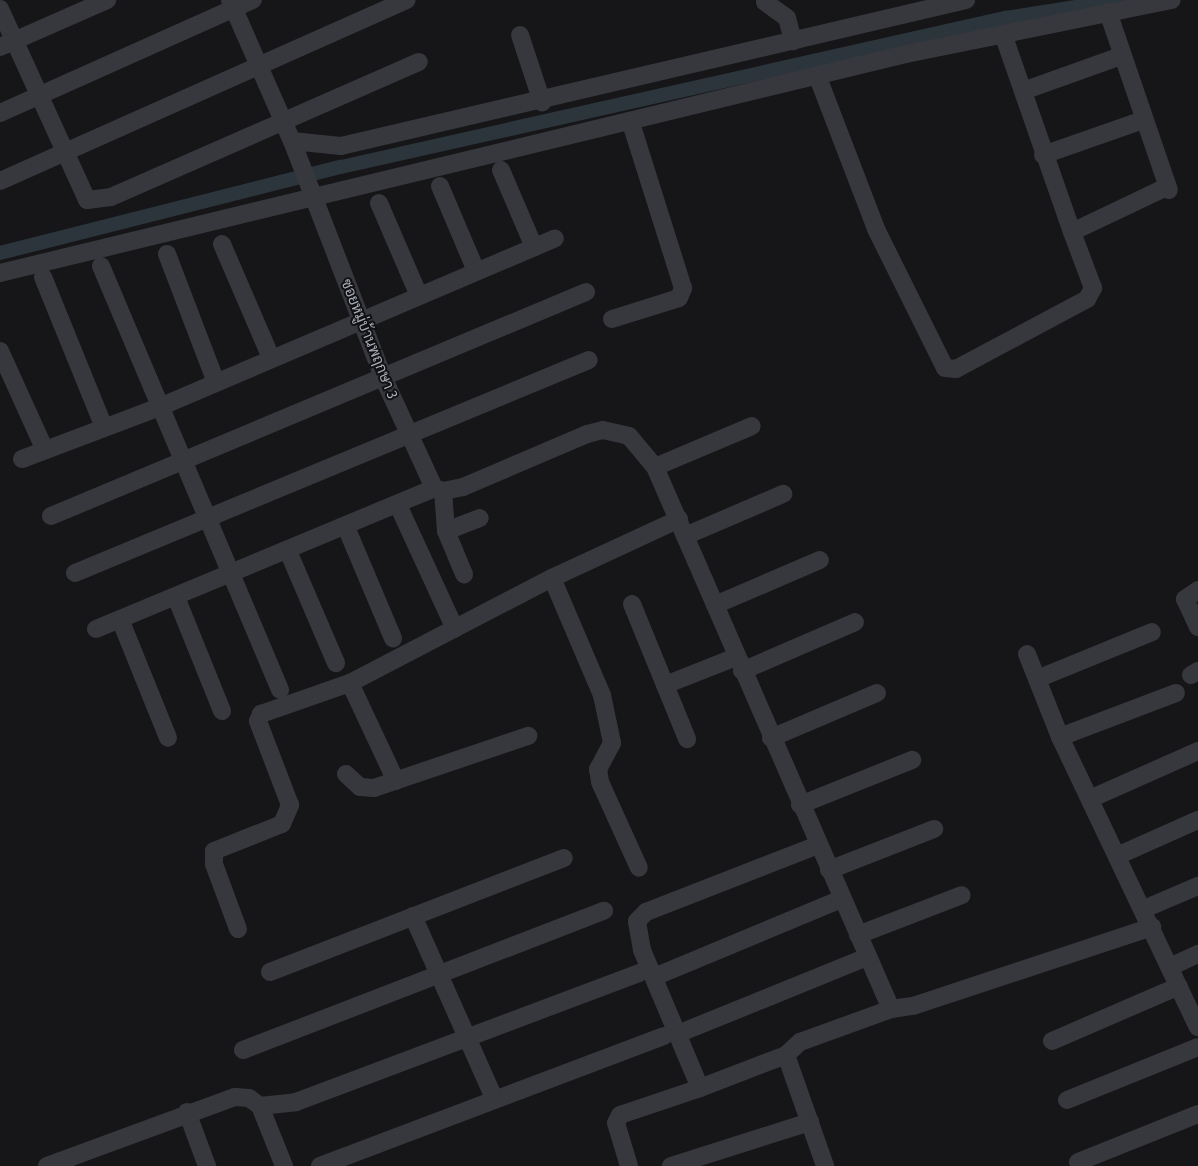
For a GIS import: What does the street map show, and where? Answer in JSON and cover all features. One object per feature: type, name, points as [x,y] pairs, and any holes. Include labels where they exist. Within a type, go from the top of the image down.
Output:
[{"type":"street","points":[[7,44],[108,0]]},
{"type":"street","points":[[0,113],[232,4],[253,0]]},
{"type":"street","points":[[0,181],[406,0]]},
{"type":"street","points":[[292,141],[341,146],[542,102],[966,0]]},
{"type":"street","points":[[0,273],[311,194],[631,123],[817,75],[1003,34],[1172,0]]},
{"type":"street","points":[[765,2],[784,14],[793,41]]},
{"type":"street","name":"ซอยหมู่บ้านพฤกษา 3","points":[[232,4],[292,141],[311,194],[408,435],[438,489]]},
{"type":"street","points":[[0,9],[7,44],[38,96],[80,192],[87,200],[97,201],[284,122],[419,62]]},
{"type":"street","points":[[1072,232],[1165,190],[1108,12]]},
{"type":"street","points":[[817,75],[879,237],[946,368],[956,369],[1087,299],[1093,288],[1043,155],[1003,34]]},
{"type":"street","points":[[520,35],[542,102]]},
{"type":"street","points":[[1022,91],[1118,57]]},
{"type":"street","points":[[612,318],[672,301],[679,298],[683,288],[631,123]]},
{"type":"street","points":[[1043,155],[1135,123]]},
{"type":"street","points":[[501,170],[534,247]]},
{"type":"street","points":[[440,186],[476,271]]},
{"type":"street","points":[[379,202],[419,296]]},
{"type":"street","points":[[22,459],[162,406],[555,238]]},
{"type":"street","points":[[222,244],[271,358]]},
{"type":"street","points":[[167,254],[216,382]]},
{"type":"street","points":[[102,266],[186,460],[280,690]]},
{"type":"street","points":[[43,277],[104,427]]},
{"type":"street","points":[[51,516],[586,292]]},
{"type":"street","points":[[0,351],[45,450]]},
{"type":"street","points":[[75,573],[589,360]]},
{"type":"street","points":[[655,467],[752,426]]},
{"type":"street","points":[[96,629],[233,575],[438,489],[463,486],[603,430],[629,436],[655,467],[679,519],[771,738],[891,1009]]},
{"type":"street","points":[[438,489],[446,531],[464,574]]},
{"type":"street","points":[[685,536],[783,494]]},
{"type":"street","points":[[398,505],[455,629]]},
{"type":"street","points":[[446,531],[480,518]]},
{"type":"street","points":[[238,929],[214,864],[214,851],[282,824],[290,805],[258,718],[350,683],[552,578],[679,519]]},
{"type":"street","points":[[346,527],[393,638]]},
{"type":"street","points":[[288,551],[336,663]]},
{"type":"street","points":[[715,605],[820,560]]},
{"type":"street","points":[[552,578],[602,695],[612,743],[598,769],[600,782],[639,868]]},
{"type":"street","points":[[1198,590],[1185,599],[1198,626]]},
{"type":"street","points":[[176,597],[222,710]]},
{"type":"street","points":[[632,604],[687,739]]},
{"type":"street","points":[[120,620],[168,738]]},
{"type":"street","points":[[665,685],[739,664],[856,622]]},
{"type":"street","points":[[1037,679],[1152,632]]},
{"type":"street","points":[[1027,654],[1060,737],[1092,798],[1117,856],[1197,1024]]},
{"type":"street","points":[[350,683],[396,781]]},
{"type":"street","points":[[771,738],[877,693]]},
{"type":"street","points":[[1060,737],[1176,693]]},
{"type":"street","points":[[346,774],[360,787],[374,788],[528,736]]},
{"type":"street","points":[[1092,798],[1198,751]]},
{"type":"street","points":[[800,805],[912,760]]},
{"type":"street","points":[[1117,856],[1198,820]]},
{"type":"street","points":[[829,870],[934,829]]},
{"type":"street","points":[[700,1088],[672,1034],[647,975],[637,932],[637,922],[646,912],[818,845]]},
{"type":"street","points":[[270,972],[564,858]]},
{"type":"street","points":[[1144,910],[1198,886]]},
{"type":"street","points":[[858,936],[962,895]]},
{"type":"street","points":[[260,1106],[296,1102],[467,1038],[647,975],[842,899]]},
{"type":"street","points":[[243,1050],[441,976],[604,911]]},
{"type":"street","points":[[413,916],[494,1098]]},
{"type":"street","points":[[629,1166],[616,1123],[620,1115],[700,1088],[786,1055],[800,1042],[891,1009],[913,1006],[1152,927]]},
{"type":"street","points":[[1170,966],[1198,954]]},
{"type":"street","points":[[320,1166],[494,1098],[672,1034],[867,957]]},
{"type":"street","points":[[1052,1041],[1179,986]]},
{"type":"street","points":[[1067,1100],[1198,1047]]},
{"type":"street","points":[[786,1055],[825,1166]]},
{"type":"street","points":[[47,1166],[187,1112],[235,1096],[249,1098],[260,1106],[284,1166]]},
{"type":"street","points":[[187,1112],[208,1166]]},
{"type":"street","points":[[1078,1162],[1198,1114]]},
{"type":"street","points":[[671,1166],[810,1122]]},
{"type":"waterway","points":[[0,253],[341,167],[1005,18],[1120,0]]}]
